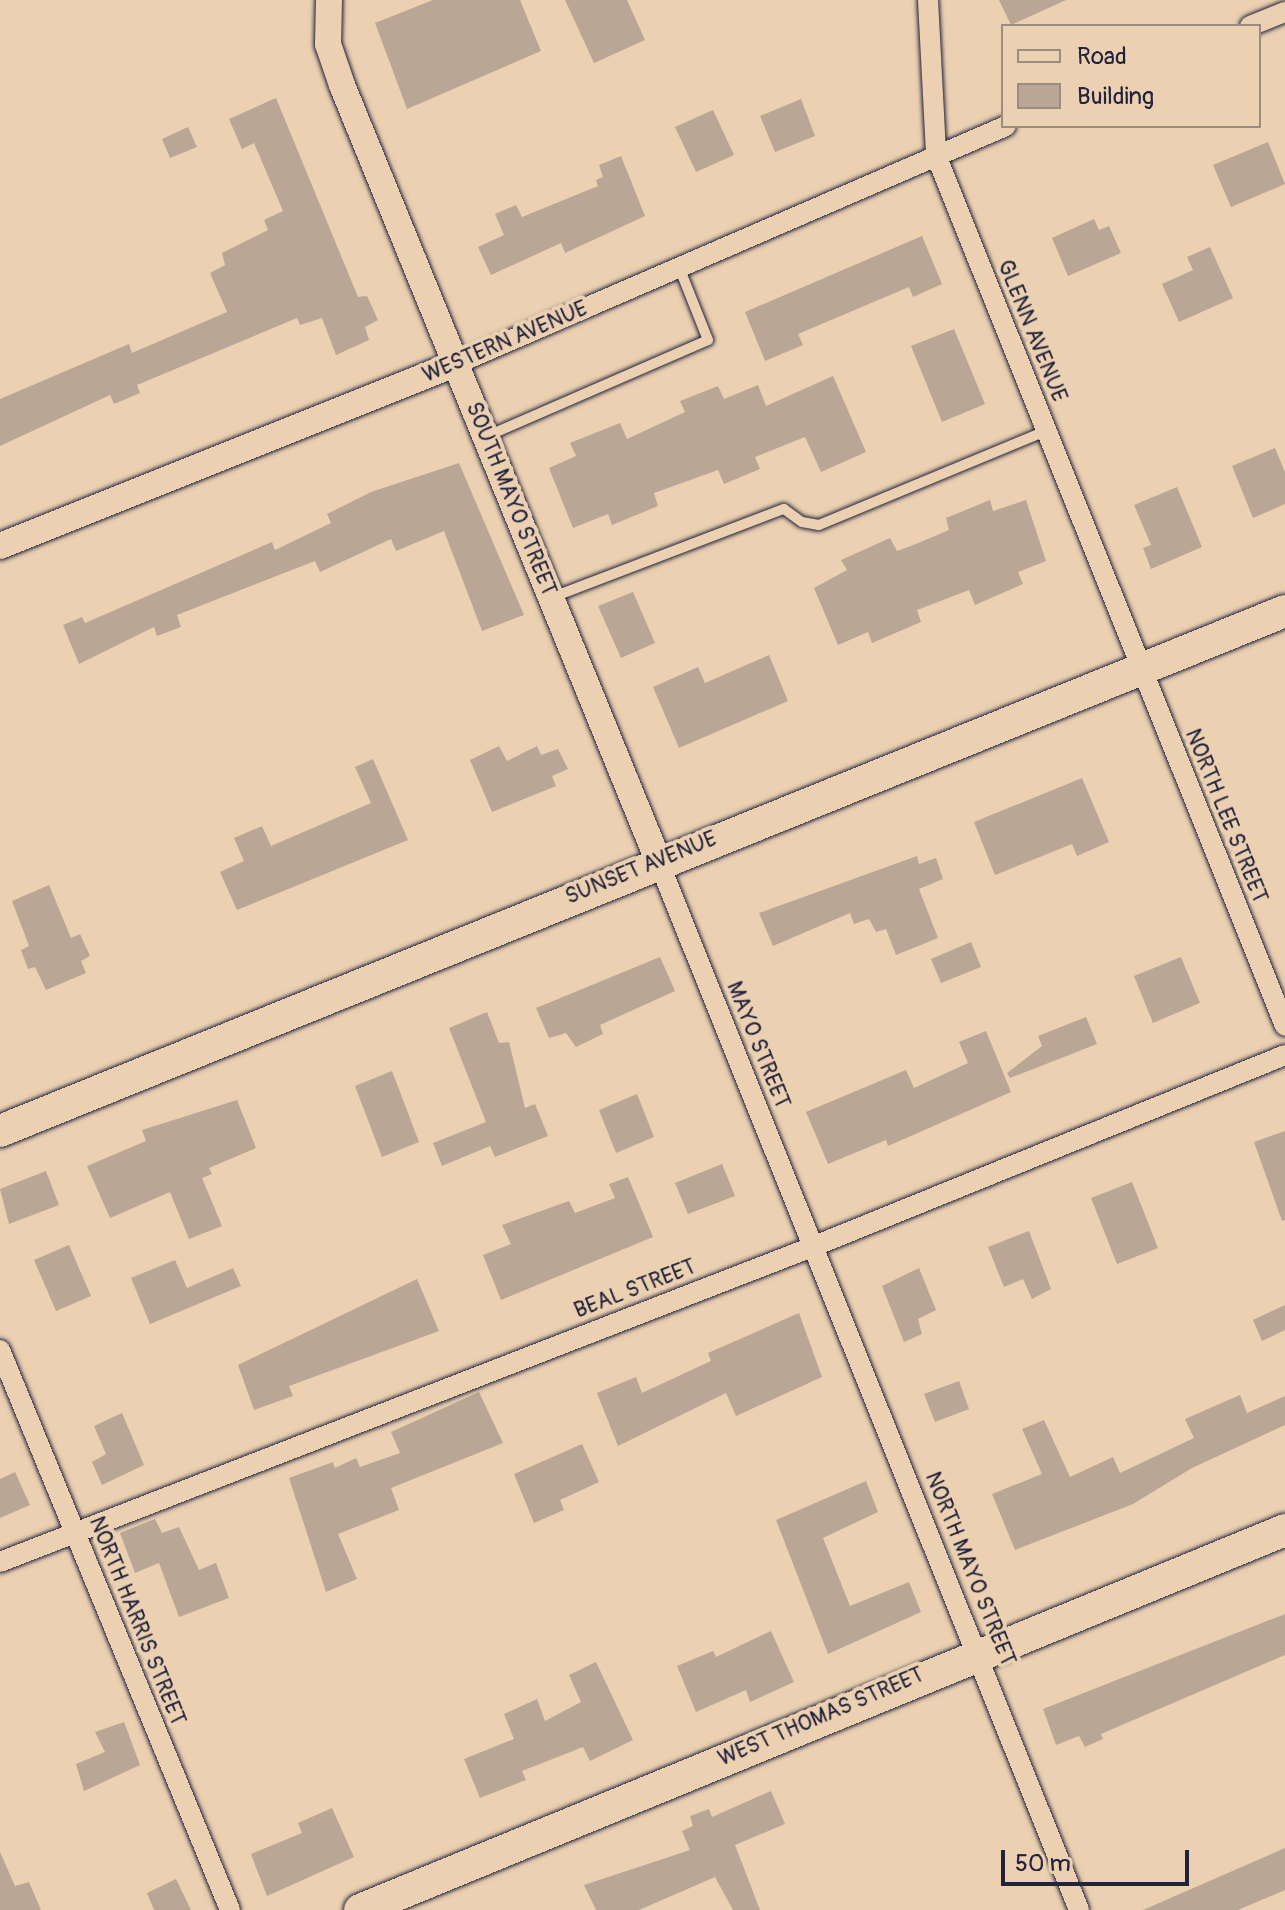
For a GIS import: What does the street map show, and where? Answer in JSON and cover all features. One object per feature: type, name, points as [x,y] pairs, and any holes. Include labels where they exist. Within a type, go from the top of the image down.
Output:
[{"type":"main road","name":"SUNSET AVENUE","points":[[0,1131],[658,860],[1285,611]]},
{"type":"main road","name":"WEST THOMAS STREET","points":[[360,1910],[978,1651],[1285,1530]]},
{"type":"street","name":"SOUTH MAYO STREET","points":[[329,0],[328,44],[342,85],[658,860]]},
{"type":"street","name":"GLENN AVENUE","points":[[928,0],[936,155],[1140,669]]},
{"type":"street","points":[[1255,24],[1285,12]]},
{"type":"street","name":"WESTERN AVENUE","points":[[0,546],[456,364],[1001,128]]},
{"type":"street","name":"NORTH LEE STREET","points":[[1140,669],[1285,1026]]},
{"type":"street","name":"MAYO STREET","points":[[658,860],[812,1247]]},
{"type":"street","name":"BEAL STREET","points":[[0,1562],[812,1247],[1285,1055]]},
{"type":"street","name":"NORTH MAYO STREET","points":[[812,1247],[978,1651],[1079,1910]]},
{"type":"street","name":"NORTH HARRIS STREET","points":[[0,1350],[230,1910]]},
{"type":"lane","points":[[485,437],[708,340],[679,267]]},
{"type":"lane","points":[[551,598],[784,509],[802,522],[819,525],[1046,431]]},
{"type":"building","points":[[433,0],[520,0],[541,51],[407,109],[375,23]]},
{"type":"building","points":[[565,0],[627,0],[645,40],[594,63]]},
{"type":"building","points":[[999,0],[1066,0],[1013,24]]},
{"type":"building","points":[[276,98],[358,297],[367,296],[378,320],[365,327],[369,340],[336,355],[322,318],[300,325],[297,318],[137,385],[140,393],[114,404],[110,395],[0,446],[0,399],[129,344],[132,353],[227,312],[210,273],[225,265],[222,253],[268,230],[264,220],[283,211],[254,143],[242,149],[229,119]]},
{"type":"building","points":[[801,99],[815,136],[775,152],[760,116]]},
{"type":"building","points":[[713,110],[734,155],[696,172],[675,127]]},
{"type":"building","points":[[188,127],[197,147],[170,158],[162,139]]},
{"type":"building","points":[[1268,142],[1285,184],[1231,207],[1213,165]]},
{"type":"building","points":[[621,156],[645,216],[565,253],[561,243],[491,275],[478,247],[504,235],[495,214],[516,205],[522,217],[598,186],[596,180],[603,177],[599,165]]},
{"type":"building","points":[[1094,219],[1099,230],[1109,226],[1121,253],[1068,276],[1052,238]]},
{"type":"building","points":[[922,236],[942,284],[913,297],[909,287],[798,334],[803,345],[765,361],[745,312]]},
{"type":"building","points":[[1210,247],[1233,298],[1179,322],[1162,284],[1193,270],[1187,257]]},
{"type":"building","points":[[954,329],[985,404],[942,422],[911,346]]},
{"type":"building","points":[[833,376],[866,452],[821,472],[805,437],[755,457],[760,469],[724,484],[718,470],[654,493],[658,506],[612,525],[608,514],[573,528],[549,468],[576,456],[570,443],[620,423],[627,439],[685,412],[680,401],[718,386],[724,399],[758,385],[766,406]]},
{"type":"building","points":[[1275,448],[1285,472],[1285,504],[1253,518],[1232,466]]},
{"type":"building","points":[[459,463],[524,615],[482,631],[444,531],[396,551],[391,539],[320,572],[315,561],[177,615],[181,627],[157,636],[154,627],[79,664],[63,625],[82,617],[85,623],[272,542],[275,550],[331,523],[327,514],[371,492]]},
{"type":"building","points":[[1177,487],[1202,547],[1151,569],[1143,548],[1151,545],[1134,505]]},
{"type":"building","points":[[990,500],[993,511],[1026,500],[1046,561],[1018,572],[1023,584],[975,605],[969,590],[917,610],[921,622],[872,643],[868,632],[838,645],[814,588],[847,570],[841,560],[890,538],[897,551],[916,544],[949,530],[946,518]]},
{"type":"building","points":[[633,592],[655,643],[621,658],[598,606]]},
{"type":"building","points":[[769,655],[788,701],[679,748],[653,687],[698,667],[705,683]]},
{"type":"building","points":[[499,746],[507,761],[537,746],[541,755],[558,749],[568,769],[552,776],[556,786],[492,812],[470,760]]},
{"type":"building","points":[[373,759],[408,840],[237,910],[220,872],[244,861],[234,838],[262,826],[271,846],[371,803],[355,767]]},
{"type":"building","points":[[1082,778],[1109,842],[1077,856],[1072,844],[995,875],[974,822]]},
{"type":"building","points":[[917,856],[919,864],[936,858],[943,879],[919,889],[938,938],[896,955],[886,929],[876,932],[869,919],[854,924],[850,913],[773,946],[759,913]]},
{"type":"building","points":[[49,885],[71,938],[80,934],[90,956],[81,961],[86,973],[46,990],[35,967],[28,969],[21,950],[29,946],[12,901]]},
{"type":"building","points":[[971,942],[981,967],[941,983],[931,959]]},
{"type":"building","points":[[660,957],[675,991],[600,1025],[603,1034],[576,1047],[566,1033],[549,1038],[536,1008]]},
{"type":"building","points":[[1181,957],[1200,1003],[1153,1023],[1134,976]]},
{"type":"building","points":[[487,1012],[499,1043],[509,1042],[525,1108],[535,1104],[548,1136],[495,1157],[490,1146],[442,1166],[433,1143],[486,1122],[449,1028]]},
{"type":"building","points":[[1086,1017],[1097,1044],[1010,1078],[1007,1073],[1042,1046],[1038,1036]]},
{"type":"building","points":[[986,1031],[1011,1092],[888,1146],[886,1140],[828,1164],[806,1112],[906,1070],[914,1088],[968,1063],[959,1042]]},
{"type":"building","points":[[392,1071],[419,1142],[382,1157],[355,1086]]},
{"type":"building","points":[[637,1094],[654,1137],[616,1153],[599,1110]]},
{"type":"building","points":[[237,1100],[256,1148],[209,1168],[212,1174],[202,1178],[222,1226],[189,1239],[170,1192],[110,1218],[87,1166],[146,1141],[142,1130]]},
{"type":"building","points":[[1285,1131],[1285,1220],[1282,1221],[1254,1142]]},
{"type":"building","points":[[722,1164],[735,1196],[688,1214],[675,1183]]},
{"type":"building","points":[[46,1171],[59,1205],[9,1224],[0,1189]]},
{"type":"building","points":[[628,1177],[653,1237],[501,1300],[483,1255],[511,1244],[502,1225],[569,1201],[575,1213],[615,1198],[609,1184]]},
{"type":"building","points":[[1132,1182],[1158,1248],[1117,1264],[1091,1198]]},
{"type":"building","points":[[1029,1231],[1051,1289],[1032,1299],[1023,1279],[1004,1287],[988,1247]]},
{"type":"building","points":[[69,1245],[91,1296],[56,1311],[34,1260]]},
{"type":"building","points":[[175,1260],[187,1288],[233,1268],[241,1286],[150,1324],[131,1278]]},
{"type":"building","points":[[919,1268],[936,1310],[918,1319],[922,1334],[904,1342],[882,1286]]},
{"type":"building","points":[[417,1279],[439,1331],[289,1386],[293,1396],[254,1410],[238,1365]]},
{"type":"building","points":[[1285,1305],[1285,1330],[1262,1341],[1253,1320]]},
{"type":"building","points":[[799,1313],[822,1377],[736,1416],[726,1393],[618,1446],[597,1393],[636,1377],[642,1393],[711,1361],[708,1353]]},
{"type":"building","points":[[959,1381],[969,1409],[935,1422],[924,1394]]},
{"type":"building","points":[[479,1392],[503,1443],[391,1488],[399,1510],[338,1534],[357,1579],[326,1592],[289,1478],[333,1462],[335,1468],[356,1458],[360,1467],[400,1453],[391,1432]]},
{"type":"building","points":[[1240,1395],[1247,1413],[1285,1396],[1285,1425],[1192,1468],[1133,1504],[1015,1550],[992,1494],[1042,1474],[1022,1429],[1044,1420],[1070,1477],[1113,1457],[1120,1473],[1194,1438],[1185,1419]]},
{"type":"building","points":[[122,1413],[144,1465],[102,1485],[92,1462],[106,1454],[94,1426]]},
{"type":"building","points":[[582,1444],[599,1482],[560,1500],[564,1510],[534,1523],[514,1474]]},
{"type":"building","points":[[15,1472],[30,1505],[0,1518],[0,1479]]},
{"type":"building","points":[[866,1481],[878,1512],[823,1538],[850,1606],[909,1582],[921,1612],[828,1654],[776,1520]]},
{"type":"building","points":[[155,1519],[162,1533],[179,1527],[199,1570],[216,1563],[229,1598],[179,1617],[159,1563],[135,1573],[120,1533]]},
{"type":"building","points":[[1285,1614],[1285,1655],[1101,1734],[1103,1739],[1085,1747],[1079,1736],[1056,1745],[1043,1709]]},
{"type":"building","points":[[771,1631],[794,1682],[750,1702],[746,1690],[696,1712],[677,1666],[713,1651],[716,1657]]},
{"type":"building","points":[[596,1662],[633,1740],[590,1761],[583,1747],[522,1771],[526,1780],[480,1798],[464,1759],[514,1739],[504,1714],[537,1699],[545,1721],[581,1702],[569,1675]]},
{"type":"building","points":[[124,1722],[140,1765],[84,1791],[76,1764],[105,1752],[95,1732]]},
{"type":"building","points":[[771,1791],[785,1824],[735,1845],[760,1910],[733,1910],[715,1877],[639,1910],[596,1910],[584,1885],[690,1850],[682,1831],[693,1826],[690,1816],[709,1809],[712,1817]]},
{"type":"building","points":[[332,1808],[354,1857],[267,1896],[251,1854],[302,1833],[298,1823]]},
{"type":"building","points":[[1285,1848],[1285,1890],[1238,1910],[1143,1910]]},
{"type":"building","points":[[0,1852],[15,1886],[29,1882],[41,1910],[0,1910]]},
{"type":"building","points":[[176,1879],[191,1910],[154,1910],[147,1893]]}]
